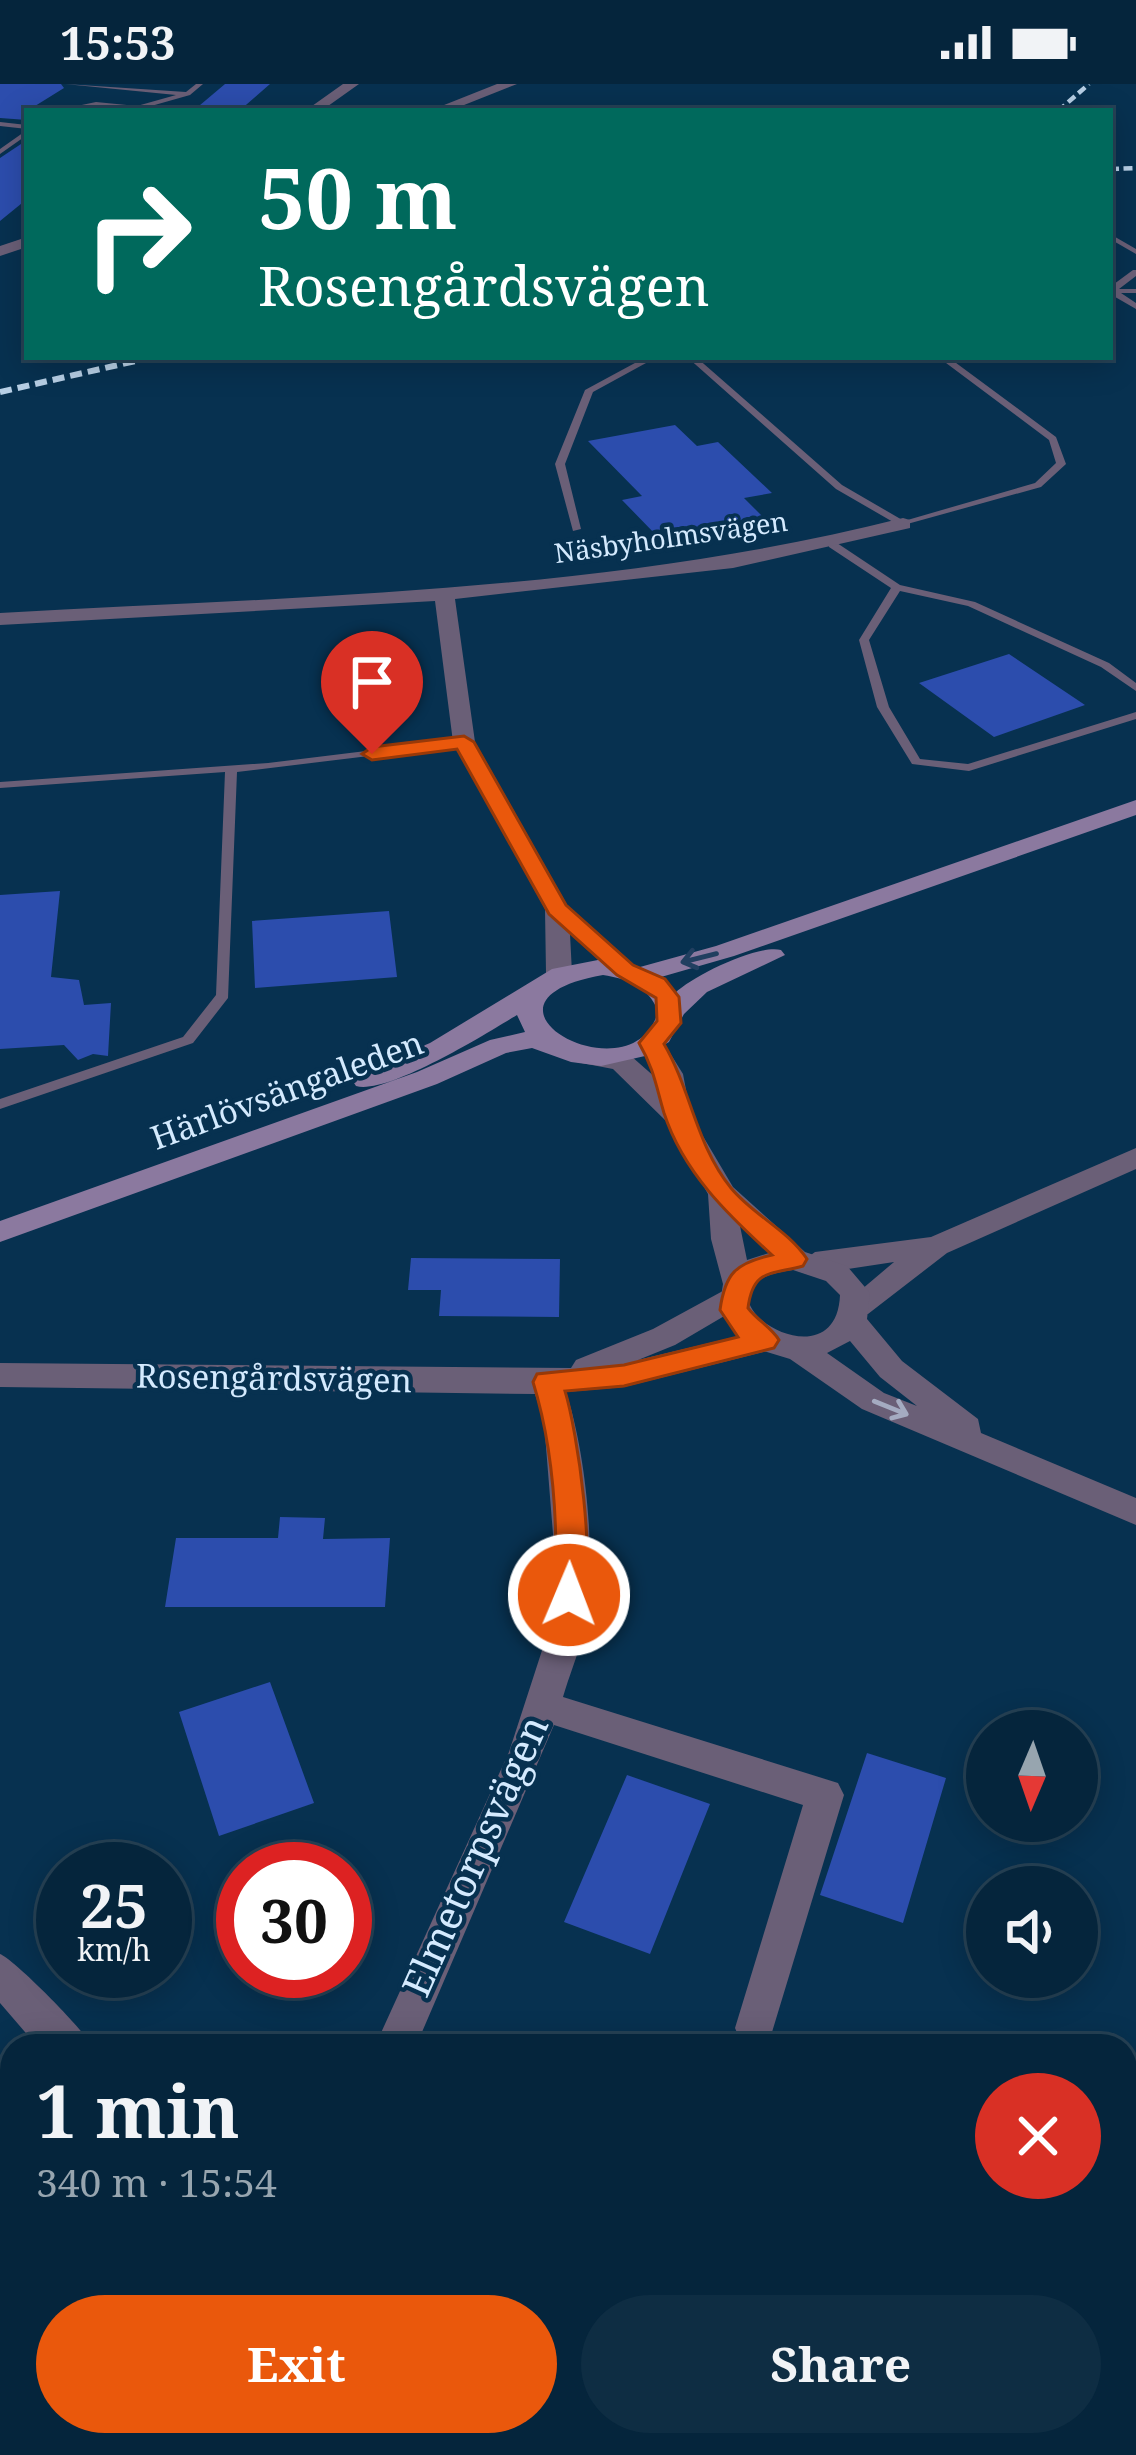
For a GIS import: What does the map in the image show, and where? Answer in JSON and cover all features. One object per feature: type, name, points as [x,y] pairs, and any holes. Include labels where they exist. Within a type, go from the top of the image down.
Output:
[{"type":"main road","points":[[632,972],[668,997],[669,1023],[651,1043],[631,1052],[573,1053],[531,1028],[526,1012],[530,997],[559,974],[603,967],[632,972],[709,956],[1136,807]]},
{"type":"main road","points":[[671,1011],[698,986],[990,871],[1048,840]]},
{"type":"main road","name":"Härlövsängaleden","points":[[34,1219],[239,1126],[440,1049],[530,997]]},
{"type":"main road","name":"Härlövsängaleden","points":[[0,1232],[427,1078],[499,1046],[535,1040],[573,1053]]},
{"type":"street","points":[[316,108],[352,84]]},
{"type":"street","points":[[444,108],[510,84]]},
{"type":"street","name":"Näsbyholmsvägen","points":[[0,619],[444,594],[658,576],[832,544],[903,524]]},
{"type":"street","points":[[444,594],[464,742],[557,909],[632,972]]},
{"type":"street","points":[[557,909],[559,974]]},
{"type":"street","points":[[651,1043],[669,1074],[677,1116]]},
{"type":"street","points":[[573,1053],[621,1062],[677,1116],[722,1194],[804,1261],[845,1280],[855,1314],[891,1370],[996,1450]]},
{"type":"street","points":[[780,1344],[830,1341],[937,1246],[1136,1158]]},
{"type":"street","points":[[722,1194],[740,1322],[873,1401],[1136,1512]]},
{"type":"street","points":[[735,1290],[751,1269],[937,1246]]},
{"type":"street","name":"Rosengårdsvägen","points":[[547,1382],[664,1337],[735,1290]]},
{"type":"street","name":"Rosengårdsvägen","points":[[0,1375],[547,1382],[624,1375],[780,1344]]},
{"type":"street","name":"Elmetorpsvägen","points":[[399,2034],[527,1752],[566,1632],[572,1558],[560,1422],[547,1382]]},
{"type":"street","points":[[542,1706],[825,1795],[755,2028]]},
{"type":"street","points":[[0,1973],[53,2034]]},
{"type":"lane","points":[[68,84],[188,94]]},
{"type":"lane","points":[[73,108],[96,104],[137,108],[188,94],[200,84]]},
{"type":"lane","points":[[0,152],[24,132]]},
{"type":"lane","points":[[576,529],[560,464],[589,391],[647,360]]},
{"type":"lane","points":[[694,360],[839,488],[903,524],[1038,485],[1061,464],[1053,440],[946,360]]},
{"type":"lane","points":[[832,544],[897,587],[971,604],[1106,665],[1136,688]]},
{"type":"lane","points":[[897,587],[864,640],[883,707],[916,762],[969,768],[1136,715]]},
{"type":"lane","points":[[0,785],[231,769],[464,742]]},
{"type":"lane","points":[[0,1104],[188,1040],[224,995],[231,769]]},
{"type":"building","points":[[0,84],[61,84],[64,88],[24,108],[24,120],[0,118]]},
{"type":"building","points":[[225,84],[270,84],[242,108],[197,108]]},
{"type":"building","points":[[24,142],[24,201],[0,221],[0,158]]},
{"type":"building","points":[[675,425],[697,446],[718,442],[772,493],[744,498],[762,516],[657,536],[622,500],[642,496],[588,441]]},
{"type":"building","points":[[1009,654],[1085,705],[994,737],[919,683]]},
{"type":"building","points":[[60,891],[51,977],[79,980],[84,1005],[111,1003],[108,1056],[93,1054],[78,1060],[64,1045],[0,1049],[0,895]]},
{"type":"building","points":[[389,911],[397,977],[255,988],[252,921]]},
{"type":"building","points":[[411,1258],[560,1259],[559,1317],[439,1316],[441,1290],[408,1290]]},
{"type":"building","points":[[280,1517],[325,1518],[323,1539],[390,1538],[385,1607],[165,1607],[176,1538],[278,1538]]},
{"type":"building","points":[[270,1682],[314,1803],[219,1836],[179,1712]]},
{"type":"building","points":[[867,1753],[946,1778],[903,1923],[820,1895]]},
{"type":"building","points":[[627,1775],[710,1804],[650,1954],[564,1922]]},
{"type":"railway","points":[[1061,108],[1089,84]]},
{"type":"railway","points":[[1113,169],[1136,168]]},
{"type":"railway","points":[[0,392],[140,360]]},
{"type":"route","points":[[372,754],[464,742],[514,840],[557,909],[625,970],[657,985],[668,997],[669,1023],[651,1043],[660,1051],[669,1074],[677,1116],[722,1194],[794,1259],[751,1269],[737,1282],[734,1310],[750,1332],[764,1340],[624,1375],[547,1382],[560,1422],[572,1558],[569,1595]]}]
